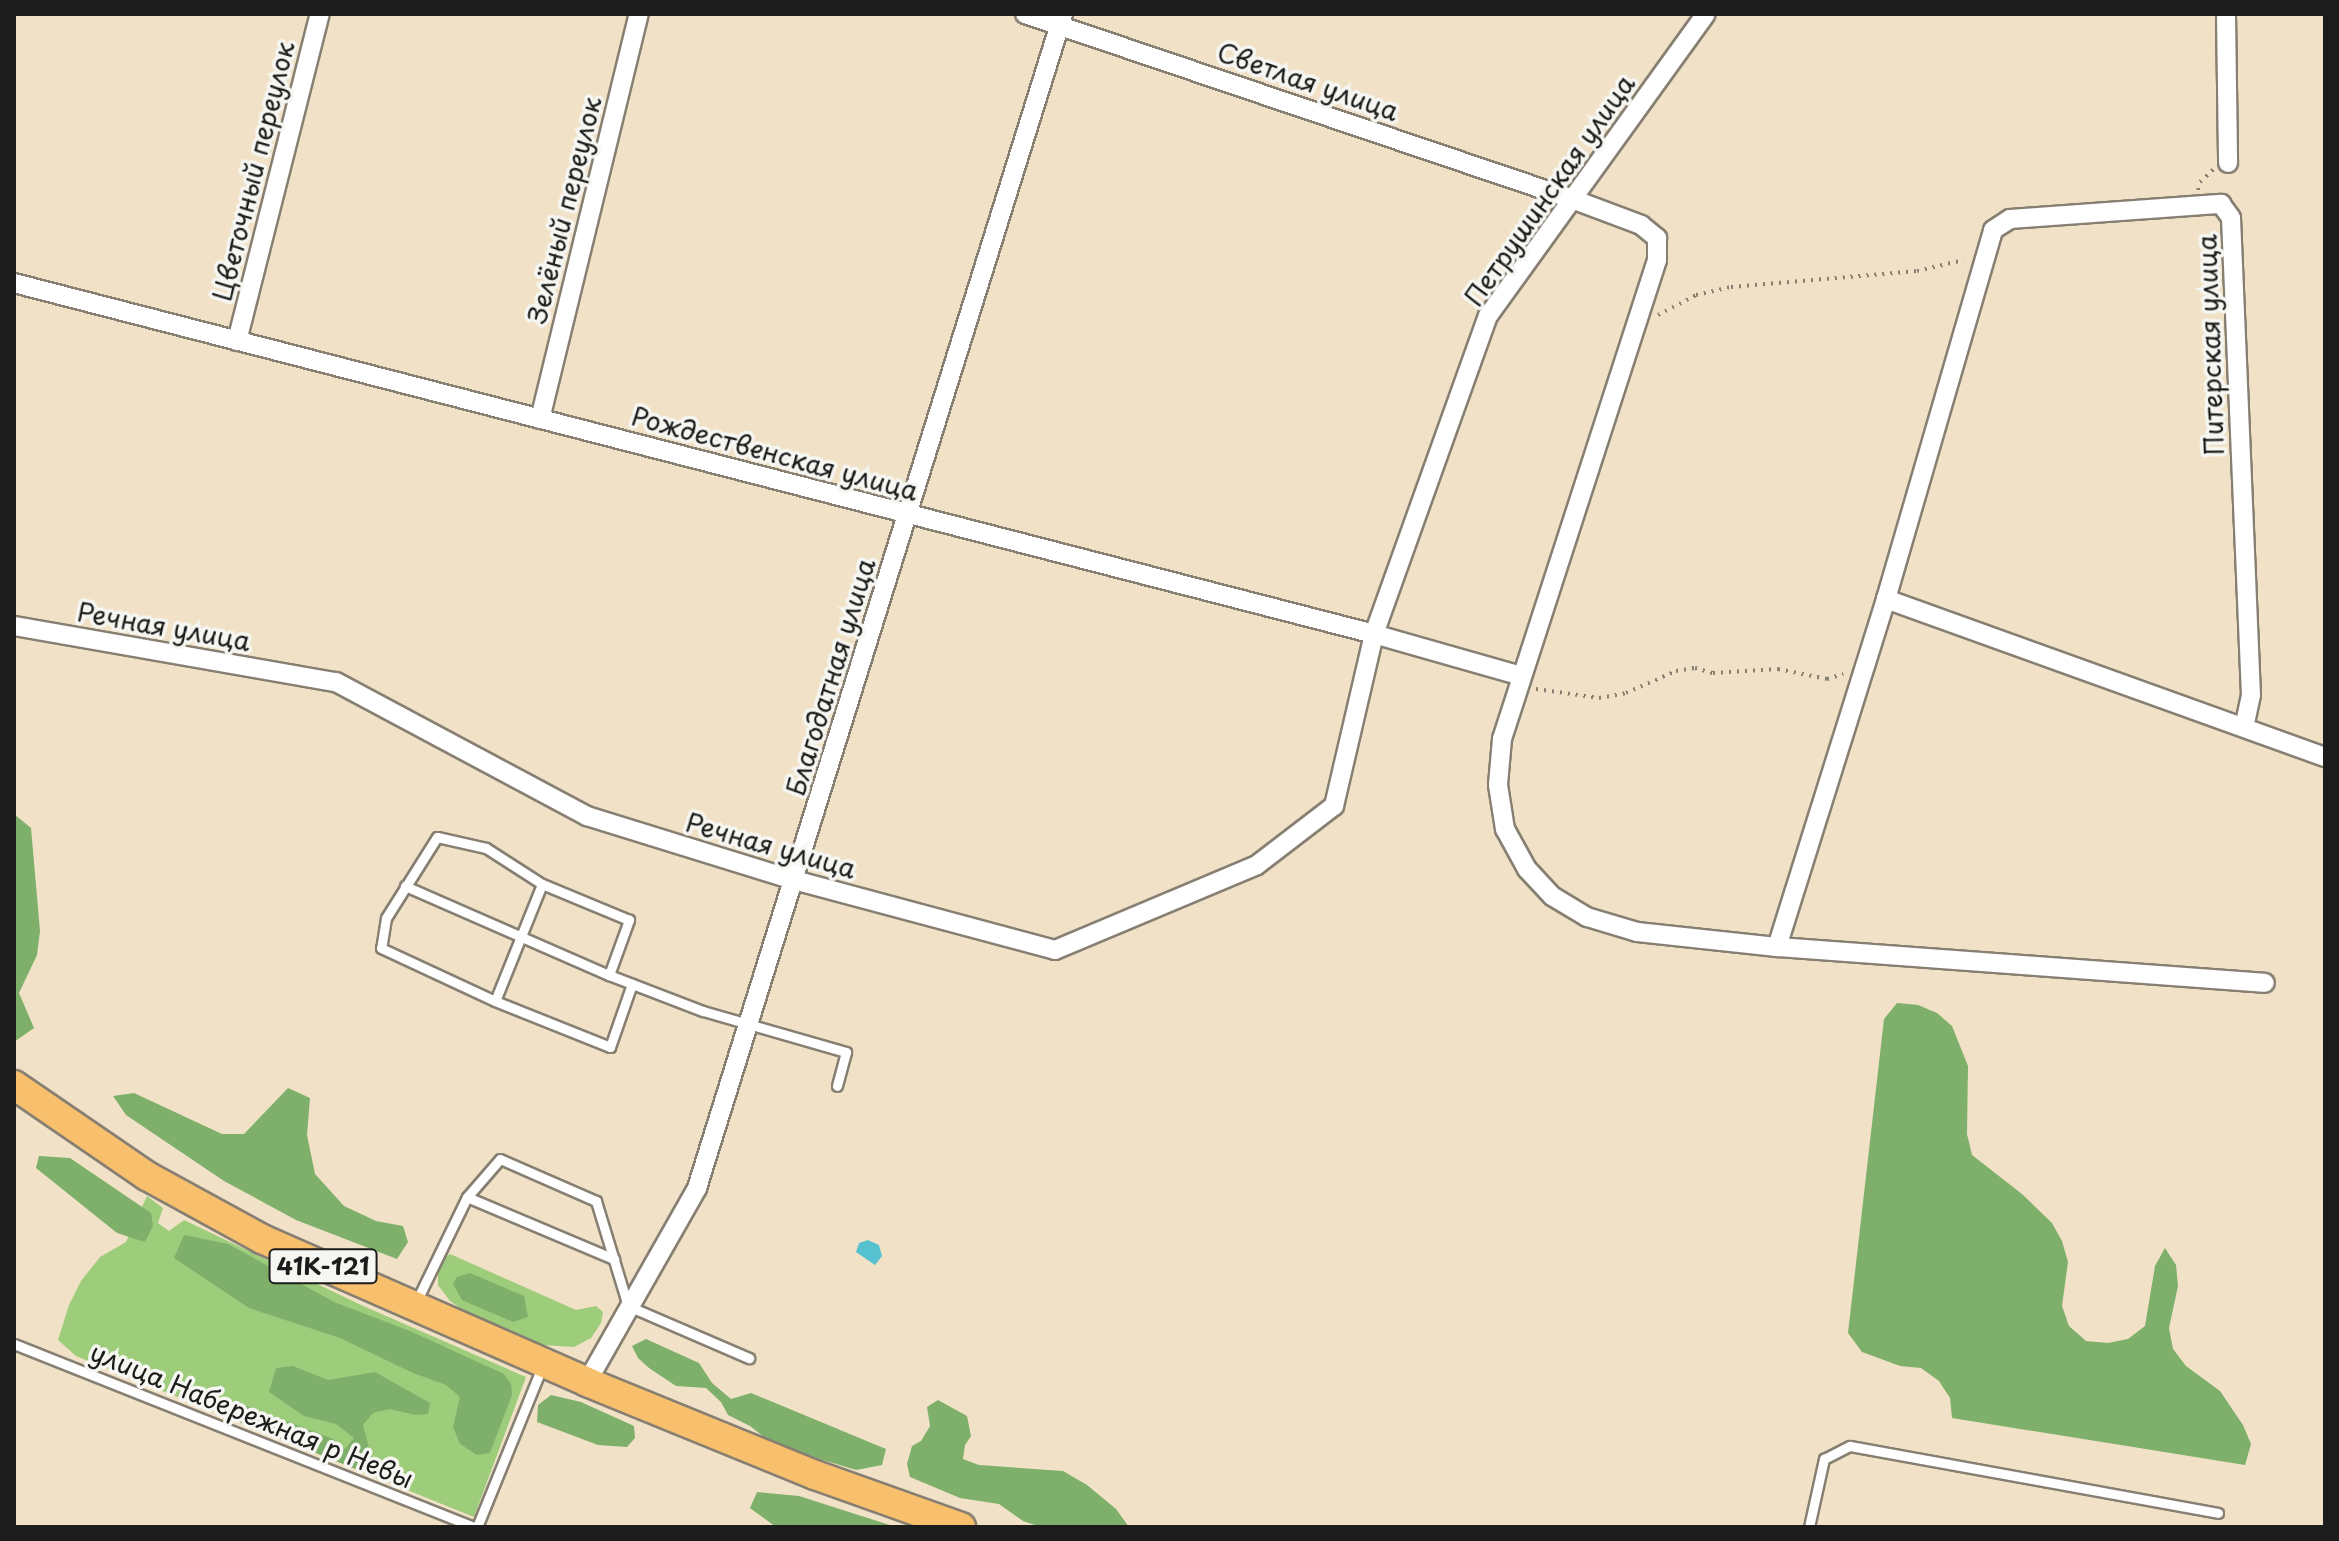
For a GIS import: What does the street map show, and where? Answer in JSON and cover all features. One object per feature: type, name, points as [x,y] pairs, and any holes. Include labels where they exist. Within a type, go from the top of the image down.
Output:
[{"type":"main road","name":"41К-121","points":[[14,1085],[147,1176],[262,1239],[652,1409],[815,1475],[961,1527]]},
{"type":"street","name":"Цветочный переулок","points":[[237,341],[320,14]]},
{"type":"street","name":"Зелёный переулок","points":[[540,419],[639,14]]},
{"type":"street","name":"Светлая улица","points":[[1025,14],[1062,18],[1641,225],[1657,238],[1657,260],[1641,308]]},
{"type":"street","name":"Петрушинская улица","points":[[1374,634],[1488,316],[1706,14]]},
{"type":"street","points":[[2226,14],[2228,163]]},
{"type":"street","name":"Благодатная улица","points":[[587,1382],[697,1188],[1062,18]]},
{"type":"street","name":"Питерская улица","points":[[1777,947],[1886,599],[1993,230],[2010,219],[2194,204],[2221,204],[2231,218],[2251,695],[2244,727]]},
{"type":"street","name":"Рождественская улица","points":[[14,283],[1374,634],[1521,676]]},
{"type":"street","points":[[1641,308],[1502,739],[1498,785],[1505,829],[1527,869],[1552,896],[1600,920],[1637,932],[1777,947],[2265,983]]},
{"type":"street","points":[[1886,599],[2325,757]]},
{"type":"street","name":"Речная улица","points":[[14,626],[336,682],[587,816],[794,880],[1055,950],[1257,865],[1334,806],[1374,634]]},
{"type":"lane","points":[[609,975],[629,920],[542,884],[486,848],[437,837],[386,918],[381,948],[495,1001],[610,1047],[632,984]]},
{"type":"lane","points":[[495,1001],[542,884]]},
{"type":"lane","points":[[405,886],[632,984],[747,1025],[846,1052],[837,1086]]},
{"type":"lane","points":[[414,1306],[467,1197],[500,1159],[596,1201],[628,1306],[749,1358]]},
{"type":"lane","points":[[467,1197],[614,1259]]},
{"type":"lane","name":"улица Набережная р Невы","points":[[14,1344],[475,1527]]},
{"type":"lane","points":[[475,1527],[544,1364]]},
{"type":"lane","points":[[1809,1527],[1824,1459],[1850,1446],[2218,1513]]},
{"type":"path","points":[[2194,204],[2200,182],[2210,172],[2228,163]]},
{"type":"path","points":[[1641,308],[1657,315],[1696,295],[1731,287],[1917,271],[1961,264],[1968,257],[1984,259]]},
{"type":"path","points":[[1521,676],[1538,690],[1599,698],[1626,693],[1676,671],[1695,668],[1713,673],[1778,669],[1827,679],[1864,668]]},
{"type":"green space","points":[[14,814],[31,828],[40,931],[37,955],[19,993],[34,1028],[14,1042]]},
{"type":"green space","points":[[1897,1003],[1918,1005],[1937,1013],[1952,1026],[1968,1066],[1967,1134],[1972,1155],[2022,1194],[2052,1223],[2062,1241],[2068,1262],[2062,1306],[2069,1326],[2086,1341],[2108,1343],[2128,1339],[2145,1326],[2155,1266],[2165,1248],[2176,1265],[2178,1286],[2169,1328],[2173,1349],[2186,1366],[2220,1391],[2243,1425],[2251,1444],[2245,1465],[1952,1418],[1950,1398],[1939,1381],[1921,1368],[1900,1366],[1862,1352],[1848,1333],[1884,1019]]},
{"type":"green space","points":[[288,1088],[310,1098],[307,1135],[315,1174],[344,1206],[376,1221],[403,1226],[408,1242],[397,1259],[296,1220],[224,1181],[126,1115],[113,1096],[134,1093],[222,1134],[244,1134]]},
{"type":"green space","points":[[39,1156],[70,1158],[151,1213],[153,1226],[145,1242],[117,1233],[36,1168]]},
{"type":"green space","points":[[147,1196],[163,1208],[158,1223],[169,1231],[184,1220],[361,1305],[526,1377],[474,1517],[76,1356],[58,1340],[69,1305],[81,1281],[100,1257],[126,1242]]},
{"type":"green space","points":[[184,1235],[228,1244],[334,1302],[410,1331],[504,1374],[511,1384],[512,1395],[490,1453],[477,1455],[460,1444],[453,1427],[460,1397],[446,1385],[413,1373],[340,1338],[249,1308],[174,1258]]},
{"type":"green space","points":[[450,1254],[576,1310],[596,1306],[603,1312],[601,1323],[591,1338],[574,1347],[526,1344],[492,1330],[450,1301],[438,1285],[438,1263]]},
{"type":"green space","points":[[470,1273],[524,1296],[528,1317],[513,1322],[462,1300],[453,1284],[457,1277]]},
{"type":"green space","points":[[646,1339],[699,1363],[712,1383],[731,1399],[751,1393],[886,1449],[882,1465],[856,1470],[774,1445],[750,1426],[728,1415],[721,1402],[706,1388],[676,1386],[649,1368],[638,1358],[632,1346]]},
{"type":"green space","points":[[293,1366],[328,1380],[375,1372],[430,1403],[428,1414],[415,1415],[390,1409],[373,1413],[363,1425],[372,1459],[382,1471],[383,1480],[232,1419],[230,1407],[234,1401],[333,1439],[345,1449],[354,1438],[336,1424],[304,1416],[269,1392],[276,1368]]},
{"type":"green space","points":[[551,1395],[581,1402],[634,1426],[635,1438],[627,1447],[598,1445],[537,1422],[538,1405]]},
{"type":"green space","points":[[938,1400],[967,1416],[971,1436],[965,1445],[963,1459],[979,1465],[1063,1471],[1087,1485],[1116,1509],[1129,1527],[1041,1527],[1023,1521],[999,1504],[960,1498],[910,1477],[907,1464],[912,1446],[921,1441],[930,1426],[927,1407]]},
{"type":"green space","points":[[757,1492],[799,1496],[896,1527],[776,1527],[750,1508]]},
{"type":"water","points":[[868,1240],[879,1245],[882,1256],[875,1265],[856,1252],[859,1243]]}]
